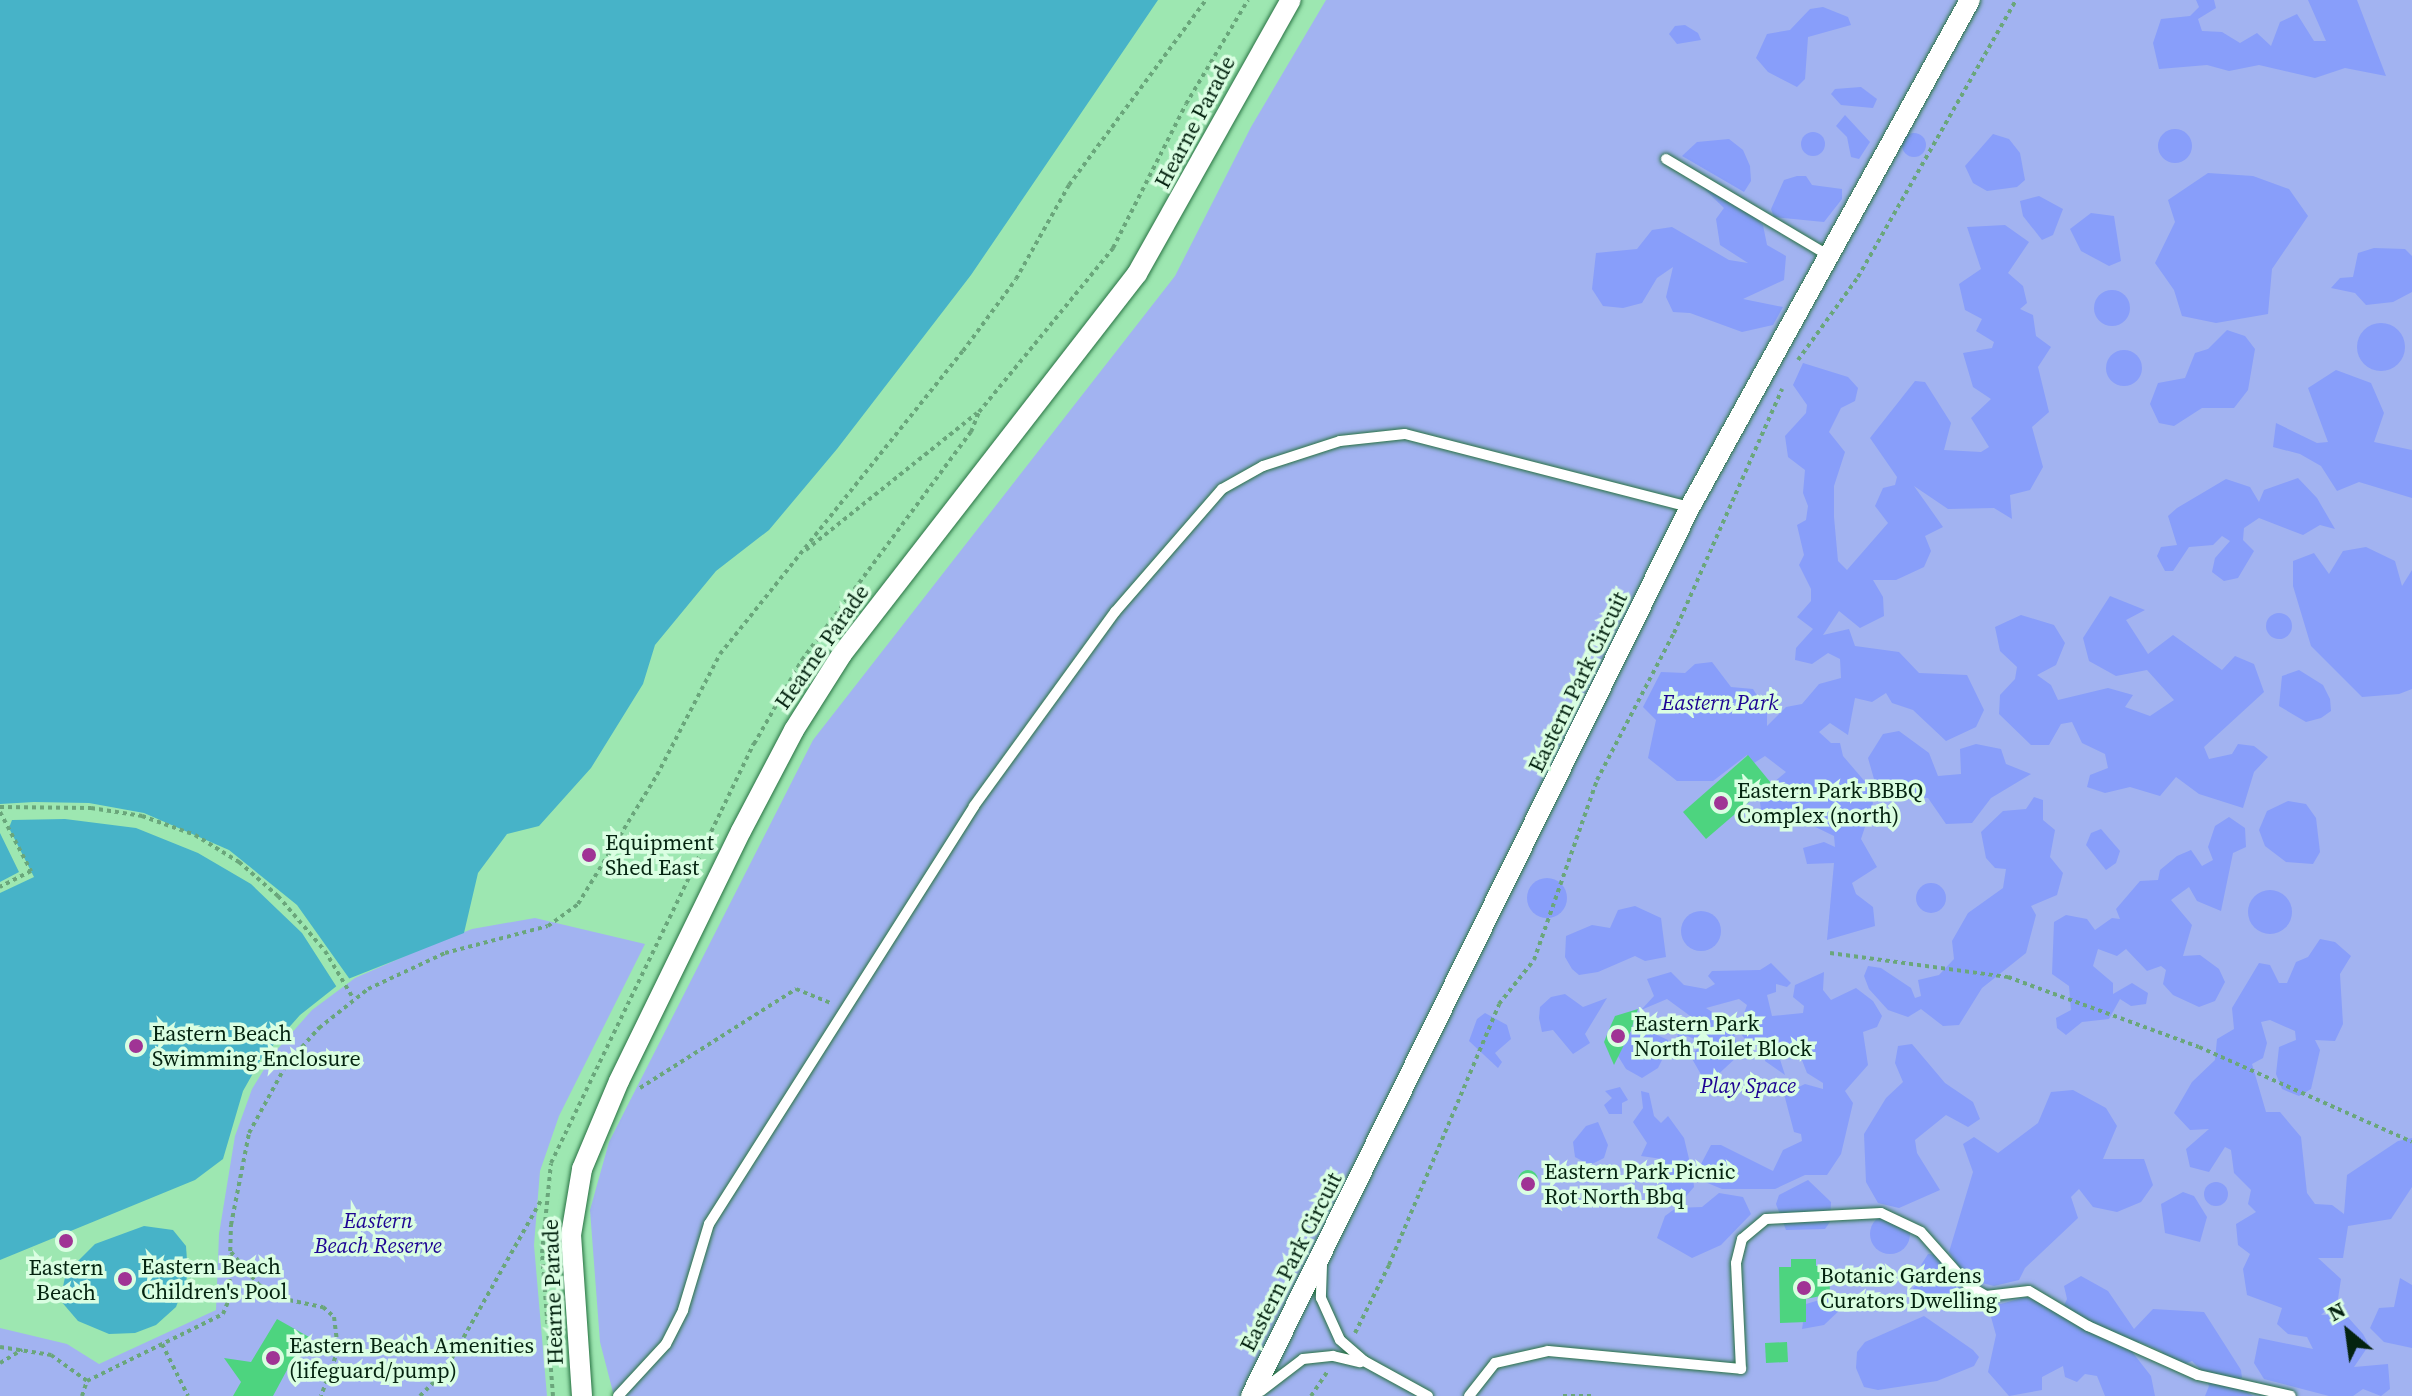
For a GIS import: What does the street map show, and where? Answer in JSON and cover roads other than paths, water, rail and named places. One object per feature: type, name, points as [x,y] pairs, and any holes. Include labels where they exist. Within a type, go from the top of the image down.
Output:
[{"type":"street","name":"Hearne Parade","points":[[582,1396],[573,1210],[589,1148],[741,831],[819,686],[1137,274],[1291,0]]},
{"type":"street","name":"Eastern Park Circuit","points":[[1253,1396],[1690,507],[1826,254],[1970,0]]},
{"type":"lane","points":[[1666,159],[1826,254]]},
{"type":"lane","points":[[618,1396],[666,1344],[683,1310],[709,1224],[843,1010],[1028,730],[1115,612],[1196,515],[1229,484],[1263,466],[1340,441],[1405,434],[1690,507]]},
{"type":"lane","points":[[1469,1396],[1495,1363],[1548,1351],[1741,1369],[1736,1263],[1742,1239],[1766,1219],[1881,1213],[1921,1232],[1969,1286],[1986,1296],[2029,1291],[2088,1326],[2198,1375],[2291,1396]]},
{"type":"lane","points":[[1327,1248],[1321,1298],[1346,1346],[1373,1367],[1428,1396]]},
{"type":"lane","points":[[1253,1396],[1295,1362],[1337,1357],[1373,1367]]},
{"type":"place","name":"Eastern Park BBBQ Complex (north)","points":[[1721,803]]},
{"type":"place","name":"Equipment Shed East","points":[[589,855]]},
{"type":"place","name":"Eastern Park North Toilet Block","points":[[1618,1036]]},
{"type":"place","name":"Eastern Beach Swimming Enclosure","points":[[136,1046]]},
{"type":"place","name":"Eastern Park Picnic Rot North Bbq","points":[[1528,1184]]},
{"type":"place","name":"Eastern Beach","points":[[66,1241]]},
{"type":"place","name":"Eastern Beach Children's Pool","points":[[125,1279]]},
{"type":"place","name":"Botanic Gardens Curators Dwelling","points":[[1804,1288]]},
{"type":"place","name":"Eastern Beach Amenities (lifeguard/pump)","points":[[273,1358]]},
{"type":"park label","name":"Eastern Park","points":[[1720,703]]},
{"type":"park label","name":"Play Space","points":[[1748,1086]]},
{"type":"park label","name":"Eastern Beach Reserve","points":[[378,1232]]}]
